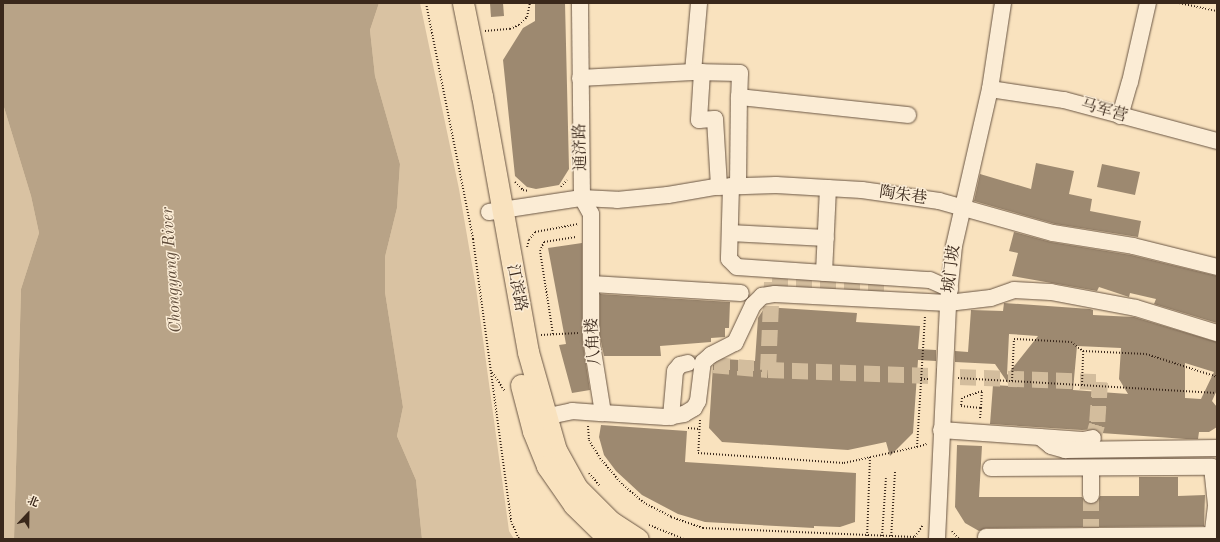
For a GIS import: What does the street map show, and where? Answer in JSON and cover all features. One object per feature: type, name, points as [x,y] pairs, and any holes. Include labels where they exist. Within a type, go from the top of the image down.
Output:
[{"type":"main road","name":"江滨路","points":[[451,3],[496,211]]},
{"type":"main road","name":"江滨路","points":[[463,3],[482,96],[514,354],[537,418],[547,466],[560,487],[582,514],[609,539]]},
{"type":"main road","name":"江滨路","points":[[537,418],[577,488],[610,521],[641,530]]},
{"type":"street","name":"通济路","points":[[580,3],[582,198]]},
{"type":"street","points":[[699,3],[699,120],[715,119],[729,186]]},
{"type":"street","name":"城门坡","points":[[937,539],[941,430],[949,296],[954,246],[990,89],[1003,3]]},
{"type":"street","points":[[1120,116],[1130,82],[1148,3]]},
{"type":"street","points":[[580,78],[698,72],[740,73],[739,96],[729,186],[730,259],[737,267],[930,280],[949,296]]},
{"type":"street","name":"马军营","points":[[990,89],[1064,100],[1217,142]]},
{"type":"street","points":[[739,96],[908,115]]},
{"type":"street","name":"陶朱巷","points":[[582,198],[616,200],[729,186],[828,188],[939,201],[1053,234],[1132,246],[1217,267]]},
{"type":"street","points":[[824,273],[828,188]]},
{"type":"street","points":[[496,211],[582,198]]},
{"type":"street","name":"八角楼","points":[[582,198],[591,214],[591,338],[603,413]]},
{"type":"street","points":[[730,233],[826,238]]},
{"type":"street","points":[[592,284],[741,293]]},
{"type":"street","points":[[892,289],[949,296]]},
{"type":"street","points":[[537,418],[572,411],[671,417],[684,414],[694,408],[698,401],[703,362],[710,355],[729,348],[739,339],[749,310],[762,296],[775,294],[949,296],[990,298],[1014,290],[1051,292],[1136,308],[1217,333]]},
{"type":"street","points":[[671,417],[675,370],[680,365],[688,363]]},
{"type":"street","points":[[941,430],[1083,440],[1093,438]]},
{"type":"street","points":[[1040,437],[1051,446],[1065,450],[1217,448]]},
{"type":"street","points":[[986,537],[1091,535],[1212,537],[1216,506],[1212,468],[991,468]]},
{"type":"street","points":[[1090,468],[1091,494]]},
{"type":"path","points":[[426,3],[473,239],[511,521],[519,539]]},
{"type":"path","points":[[485,31],[510,29],[519,25],[527,17],[530,3]]},
{"type":"path","points":[[1179,3],[1217,11]]},
{"type":"path","points":[[484,24],[486,38]]},
{"type":"path","points":[[512,179],[522,190],[530,192]]},
{"type":"path","points":[[553,188],[561,187]]},
{"type":"path","points":[[526,252],[529,240],[535,232],[581,224]]},
{"type":"path","points":[[554,334],[540,251],[544,242],[581,236]]},
{"type":"path","points":[[917,447],[926,311],[928,312]]},
{"type":"path","points":[[540,327],[542,342]]},
{"type":"path","points":[[1012,381],[1014,339],[1071,342],[1083,351],[1146,354],[1217,377]]},
{"type":"path","points":[[1082,385],[1083,351]]},
{"type":"path","points":[[955,378],[1217,393]]},
{"type":"path","points":[[921,379],[934,380]]},
{"type":"path","points":[[973,418],[980,418],[981,408],[982,391],[962,398],[961,406],[981,408]]},
{"type":"path","points":[[700,418],[698,453],[844,464],[930,444],[930,451]]},
{"type":"path","points":[[588,421],[589,440],[609,469],[646,504],[671,517],[703,528],[914,538],[924,522]]},
{"type":"path","points":[[683,428],[699,429]]},
{"type":"path","points":[[867,539],[870,457]]},
{"type":"path","points":[[588,471],[601,487]]},
{"type":"path","points":[[891,538],[895,471]]},
{"type":"path","points":[[882,536],[886,478]]},
{"type":"path","points":[[641,530],[683,539]]},
{"type":"shaded area","points":[[379,3],[420,3],[459,189],[476,288],[509,531],[514,539],[422,539],[416,480],[397,436],[403,407],[385,292],[385,257],[397,208],[400,164],[375,76],[370,30]]},
{"type":"shaded area","points":[[3,104],[31,196],[39,233],[21,289],[14,539],[3,539]]},
{"type":"water","name":"Chongyang River","points":[[3,3],[379,3],[370,30],[375,76],[400,164],[397,208],[385,257],[385,292],[403,407],[397,436],[416,480],[422,539],[14,539],[21,289],[39,233],[31,196],[3,104]]},
{"type":"building","points":[[490,3],[503,3],[504,16],[491,17]]},
{"type":"building","points":[[535,3],[565,3],[569,169],[559,185],[536,189],[527,187],[515,176],[503,60],[523,28],[535,21]]},
{"type":"building","points":[[1036,163],[1074,171],[1069,194],[1092,199],[1090,211],[1141,221],[1138,237],[1055,224],[974,201],[980,174],[1031,189]]},
{"type":"building","points":[[1102,164],[1140,172],[1135,195],[1097,187]]},
{"type":"building","points":[[1014,232],[1051,242],[1131,255],[1217,276],[1217,323],[1154,304],[1156,299],[1130,293],[1129,297],[1099,287],[1097,291],[1012,276],[1018,253],[1009,251]]},
{"type":"building","points":[[582,243],[582,338],[590,390],[572,393],[559,345],[566,344],[548,248]]},
{"type":"building","points":[[600,294],[730,302],[729,328],[725,328],[725,337],[711,338],[711,342],[660,346],[661,356],[604,356],[600,337]]},
{"type":"building","points":[[1004,303],[1090,309],[1093,310],[1093,315],[1134,317],[1217,342],[1217,390],[1212,401],[1217,407],[1217,427],[1209,432],[1199,432],[1198,439],[1186,439],[1101,433],[1096,429],[1082,430],[990,424],[993,385],[1010,386],[995,364],[955,362],[955,351],[968,352],[971,310],[1003,311]],"holes":[[[1009,334],[1038,336],[1007,375]],[[1077,346],[1121,348],[1119,379],[1128,394],[1073,390]],[[1185,363],[1214,372],[1201,399],[1185,398]]]},
{"type":"building","points":[[765,307],[857,313],[856,322],[920,326],[918,349],[936,350],[936,361],[918,360],[913,433],[890,456],[886,442],[848,450],[722,442],[709,428],[713,365],[724,359],[755,361],[758,318]]},
{"type":"building","points":[[601,425],[687,431],[685,462],[856,473],[855,522],[840,527],[814,526],[814,528],[705,522],[678,514],[642,495],[616,471],[604,455],[599,437]]},
{"type":"building","points":[[957,445],[982,446],[979,497],[1082,497],[1086,503],[1091,504],[1096,503],[1100,496],[1139,496],[1139,477],[1178,477],[1178,496],[1205,495],[1204,526],[986,528],[979,531],[965,523],[955,507]]},
{"type":"tunnel","points":[[690,363],[768,370],[772,281],[892,289]]},
{"type":"tunnel","points":[[768,370],[1100,382],[1097,425],[1093,438]]},
{"type":"tunnel","points":[[1091,495],[1091,531]]}]
